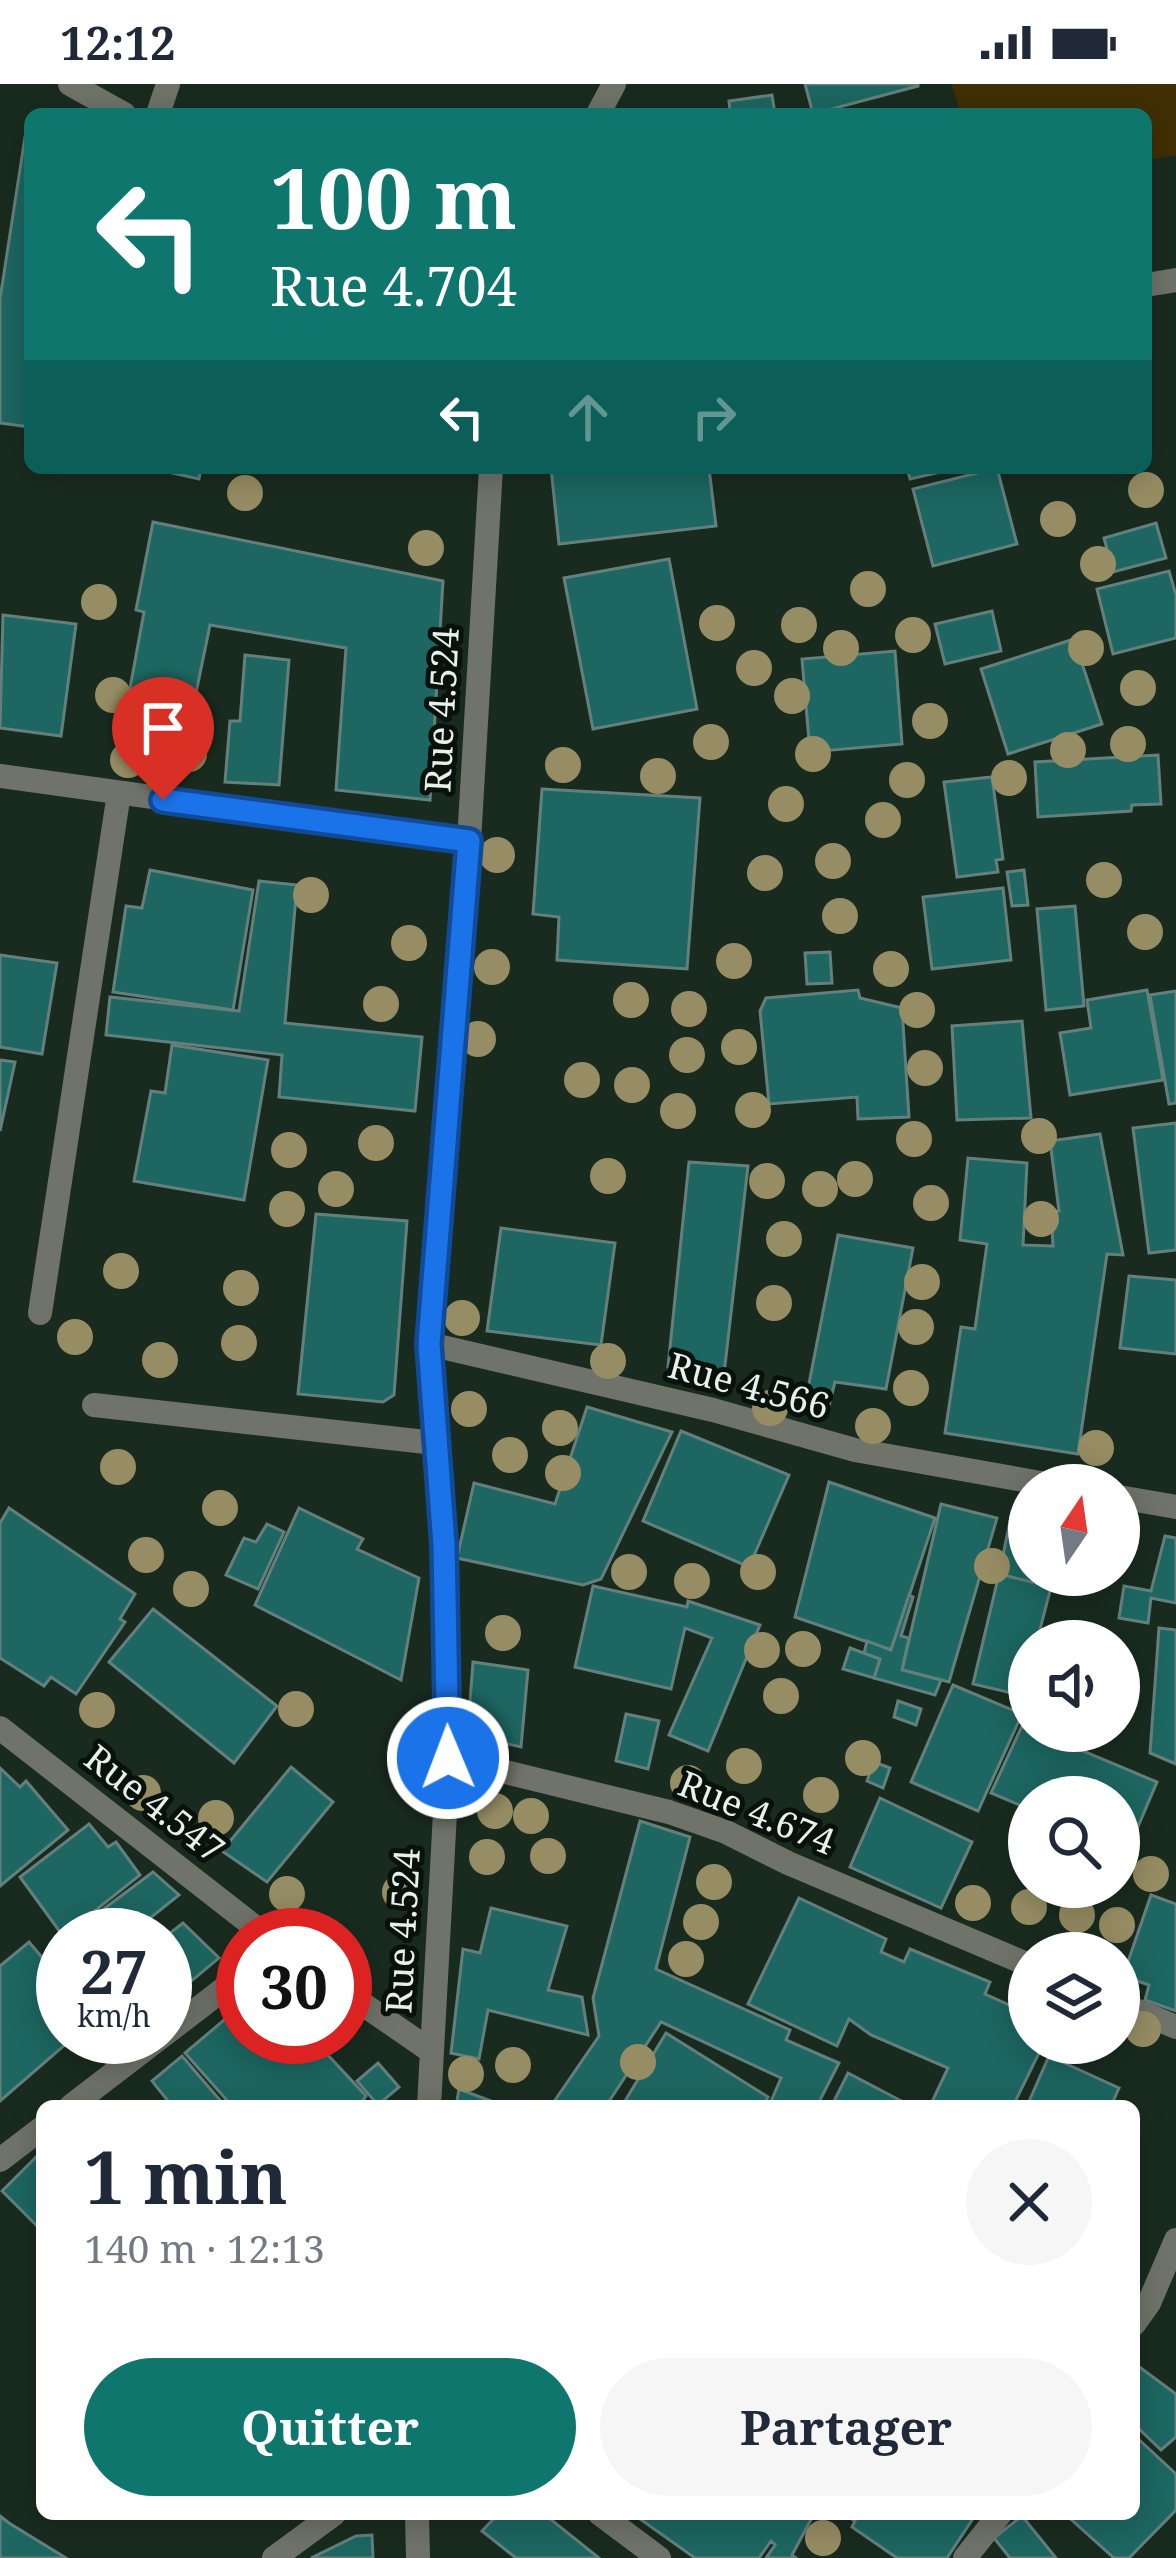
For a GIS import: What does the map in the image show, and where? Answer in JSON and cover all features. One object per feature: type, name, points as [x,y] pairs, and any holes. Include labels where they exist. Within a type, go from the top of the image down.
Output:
[{"type":"street","points":[[70,84],[113,108]]},
{"type":"street","name":"Rue 4.524","points":[[430,2100],[448,1758],[444,1544],[429,1344],[469,841],[491,474]]},
{"type":"street","points":[[0,776],[469,841]]},
{"type":"street","points":[[40,1313],[119,794]]},
{"type":"street","name":"Rue 4.566","points":[[429,1344],[713,1410],[855,1450],[1008,1477]]},
{"type":"street","points":[[94,1405],[435,1443]]},
{"type":"street","points":[[1140,1501],[1176,1507]]},
{"type":"street","name":"Rue 4.547","points":[[0,1727],[231,1908]]},
{"type":"street","name":"Rue 4.674","points":[[448,1758],[707,1825],[1008,1956]]},
{"type":"street","points":[[192,2014],[216,1995]]},
{"type":"street","points":[[372,2010],[431,2051]]},
{"type":"street","points":[[1140,2011],[1176,2026]]},
{"type":"street","points":[[79,2100],[126,2064]]},
{"type":"street","points":[[0,2160],[36,2133]]},
{"type":"street","points":[[1140,2316],[1176,2240]]},
{"type":"street","points":[[274,2558],[326,2520]]},
{"type":"street","points":[[417,2520],[418,2558]]},
{"type":"street","points":[[608,2520],[659,2558]]},
{"type":"street","points":[[964,2558],[995,2520]]},
{"type":"shaded area","points":[[951,84],[1176,84],[1176,155],[1152,159],[1152,108],[959,108]]},
{"type":"building","points":[[805,84],[918,84],[836,108],[811,108]]},
{"type":"building","points":[[772,95],[774,108],[730,108],[729,101]]},
{"type":"building","points":[[24,143],[24,426],[0,423],[0,299]]},
{"type":"building","points":[[552,474],[710,474],[716,526],[559,544]]},
{"type":"building","points":[[973,474],[999,474],[1017,544],[933,566],[913,489]]},
{"type":"building","points":[[153,522],[443,581],[430,800],[336,790],[346,648],[210,625],[186,742],[122,732],[144,612],[136,610]]},
{"type":"building","points":[[1156,523],[1166,558],[1113,572],[1104,538]]},
{"type":"building","points":[[669,559],[697,709],[593,729],[564,578]]},
{"type":"building","points":[[1169,571],[1176,595],[1176,638],[1113,654],[1097,589]]},
{"type":"building","points":[[992,611],[1001,651],[945,664],[935,624]]},
{"type":"building","points":[[3,615],[76,624],[61,736],[0,728]]},
{"type":"building","points":[[1074,639],[1102,724],[1008,754],[981,669]]},
{"type":"building","points":[[895,651],[902,744],[810,752],[802,659]]},
{"type":"building","points":[[245,655],[289,660],[279,785],[225,782],[230,721],[240,721]]},
{"type":"building","points":[[1158,755],[1161,804],[1132,805],[1131,811],[1038,817],[1035,762]]},
{"type":"building","points":[[992,777],[1003,859],[996,860],[998,872],[957,877],[944,782]]},
{"type":"building","points":[[542,789],[700,798],[687,969],[557,960],[559,917],[533,914]]},
{"type":"building","points":[[150,870],[253,890],[233,1010],[113,992],[126,906],[142,908]]},
{"type":"building","points":[[1024,870],[1028,905],[1012,906],[1007,872]]},
{"type":"building","points":[[259,881],[297,885],[285,1023],[422,1037],[415,1111],[279,1097],[282,1055],[106,1035],[110,997],[239,1011]]},
{"type":"building","points":[[1003,888],[1011,960],[932,969],[923,897]]},
{"type":"building","points":[[1075,906],[1084,1006],[1046,1010],[1037,909]]},
{"type":"building","points":[[830,952],[832,983],[807,984],[805,953]]},
{"type":"building","points":[[0,955],[57,963],[42,1054],[0,1047]]},
{"type":"building","points":[[858,990],[860,998],[902,1008],[909,1117],[858,1119],[857,1097],[769,1104],[760,1011],[766,998]]},
{"type":"building","points":[[1147,990],[1163,1080],[1070,1095],[1060,1033],[1091,1028],[1087,1000]]},
{"type":"building","points":[[1176,991],[1176,1103],[1169,1104],[1150,995]]},
{"type":"building","points":[[1022,1021],[1031,1118],[957,1120],[952,1026]]},
{"type":"building","points":[[172,1045],[268,1060],[244,1200],[134,1181],[151,1091],[165,1093]]},
{"type":"building","points":[[0,1060],[15,1062],[0,1131]]},
{"type":"building","points":[[1176,1123],[1176,1250],[1149,1253],[1133,1128]]},
{"type":"building","points":[[1100,1134],[1123,1255],[1107,1254],[1078,1454],[945,1433],[961,1327],[975,1329],[987,1244],[960,1240],[968,1158],[1027,1163],[1023,1245],[1053,1246],[1051,1211],[1059,1211],[1050,1141]]},
{"type":"building","points":[[689,1162],[748,1166],[724,1374],[668,1367]]},
{"type":"building","points":[[316,1214],[407,1221],[394,1395],[383,1402],[298,1394]]},
{"type":"building","points":[[501,1228],[615,1243],[601,1345],[487,1331]]},
{"type":"building","points":[[838,1235],[913,1248],[886,1389],[835,1382],[829,1406],[806,1399]]},
{"type":"building","points":[[1129,1276],[1176,1280],[1176,1354],[1120,1348]]},
{"type":"building","points":[[587,1407],[672,1432],[601,1579],[583,1585],[457,1558],[474,1483],[555,1504]]},
{"type":"building","points":[[681,1431],[789,1475],[749,1567],[643,1521]]},
{"type":"building","points":[[829,1482],[935,1518],[891,1650],[795,1617]]},
{"type":"building","points":[[941,1504],[997,1518],[949,1682],[902,1670]]},
{"type":"building","points":[[9,1508],[135,1594],[120,1619],[125,1622],[76,1694],[51,1677],[44,1686],[0,1658],[0,1523]]},
{"type":"building","points":[[299,1508],[363,1539],[357,1549],[419,1578],[401,1680],[255,1605]]},
{"type":"building","points":[[267,1524],[284,1532],[258,1589],[226,1575],[244,1538],[256,1542]]},
{"type":"building","points":[[1008,1531],[1008,1576],[999,1574]]},
{"type":"building","points":[[1165,1536],[1176,1538],[1176,1603],[1151,1598],[1148,1623],[1119,1618],[1122,1596],[1140,1596],[1140,1589],[1151,1591]]},
{"type":"building","points":[[999,1574],[1008,1576],[1008,1596],[1049,1596],[1042,1620],[1008,1620],[1008,1692],[973,1684]]},
{"type":"building","points":[[593,1586],[687,1607],[688,1601],[760,1625],[708,1751],[669,1735],[712,1638],[685,1628],[671,1689],[575,1667]]},
{"type":"building","points":[[909,1595],[913,1597],[901,1636],[909,1638],[902,1670],[941,1680],[935,1695],[874,1678],[880,1659],[864,1654],[867,1641],[891,1650]]},
{"type":"building","points":[[153,1609],[277,1706],[234,1763],[109,1662]]},
{"type":"building","points":[[1159,1628],[1176,1630],[1176,1764],[1150,1753]]},
{"type":"building","points":[[850,1648],[880,1659],[874,1678],[843,1669]]},
{"type":"building","points":[[473,1662],[528,1670],[521,1747],[477,1737],[478,1732],[468,1728]]},
{"type":"building","points":[[953,1685],[1008,1708],[1008,1745],[978,1811],[911,1782]]},
{"type":"building","points":[[898,1701],[921,1709],[916,1725],[894,1717]]},
{"type":"building","points":[[626,1714],[659,1721],[648,1769],[616,1761]]},
{"type":"building","points":[[1010,1752],[1085,1752],[1157,1782],[1140,1822],[1140,1776],[1008,1776],[1008,1800],[991,1793]]},
{"type":"building","points":[[874,1762],[890,1768],[883,1788],[867,1781]]},
{"type":"building","points":[[291,1767],[333,1802],[267,1882],[222,1851]]},
{"type":"building","points":[[0,1768],[20,1787],[26,1781],[68,1830],[0,1886]]},
{"type":"building","points":[[880,1798],[972,1842],[941,1908],[850,1867]]},
{"type":"building","points":[[640,1821],[690,1837],[656,1969],[790,2030],[786,2040],[839,2063],[820,2100],[772,2100],[781,2078],[661,2022],[610,2100],[555,2100],[599,2036],[593,1998]]},
{"type":"building","points":[[89,1824],[108,1847],[116,1842],[140,1875],[98,1908],[43,1908],[20,1877]]},
{"type":"building","points":[[153,1872],[179,1895],[163,1908],[105,1908]]},
{"type":"building","points":[[1151,1895],[1176,1904],[1176,2011],[1145,2000],[1149,1985],[1140,1982],[1138,1932]]},
{"type":"building","points":[[799,1898],[886,1939],[881,1952],[904,1962],[910,1949],[990,1982],[985,1994],[1008,2004],[1008,2064],[1034,2064],[1016,2100],[933,2100],[948,2068],[871,2035],[849,2019],[837,2046],[748,2004]]},
{"type":"building","points":[[491,1908],[567,1926],[548,1990],[582,1997],[588,2035],[488,2010],[479,2059],[451,2053],[463,1949],[480,1953]]},
{"type":"building","points":[[192,1932],[216,1955],[216,1960],[192,1980]]},
{"type":"building","points":[[29,1942],[36,1950],[36,2064],[43,2064],[0,2101],[0,1966]]},
{"type":"building","points":[[216,2027],[216,2064],[336,2064],[366,2096],[363,2100],[227,2100],[192,2061],[192,2047]]},
{"type":"building","points":[[666,2033],[768,2097],[766,2100],[626,2100]]},
{"type":"building","points":[[378,2063],[399,2087],[384,2100],[374,2100],[357,2081]]},
{"type":"building","points":[[172,2064],[189,2064],[220,2100],[167,2100],[152,2081]]},
{"type":"building","points":[[1045,2064],[1066,2064],[1119,2088],[1114,2100],[1030,2100]]},
{"type":"building","points":[[848,2073],[900,2100],[834,2100]]},
{"type":"building","points":[[459,2089],[488,2100],[457,2100]]},
{"type":"building","points":[[36,2157],[36,2225],[2,2191]]},
{"type":"building","points":[[1140,2367],[1176,2394],[1176,2437],[1161,2450],[1140,2430]]},
{"type":"building","points":[[1140,2441],[1176,2474],[1176,2510],[1129,2558],[1114,2558],[1072,2520],[1140,2520]]},
{"type":"building","points":[[0,2516],[9,2523],[66,2558],[0,2558]]},
{"type":"building","points":[[492,2520],[552,2520],[599,2558],[516,2558],[482,2531]]},
{"type":"building","points":[[641,2520],[811,2520],[792,2555],[796,2558],[766,2558],[775,2545],[771,2541],[759,2558],[695,2558]]},
{"type":"building","points":[[972,2520],[947,2558],[897,2558],[852,2527],[855,2521]]},
{"type":"building","points":[[1017,2520],[1025,2520],[1056,2558],[1010,2558],[994,2538]]},
{"type":"building","points":[[372,2535],[373,2558],[311,2558],[356,2536]]},
{"type":"route","points":[[163,800],[469,841],[429,1344],[444,1544],[448,1758]]}]
